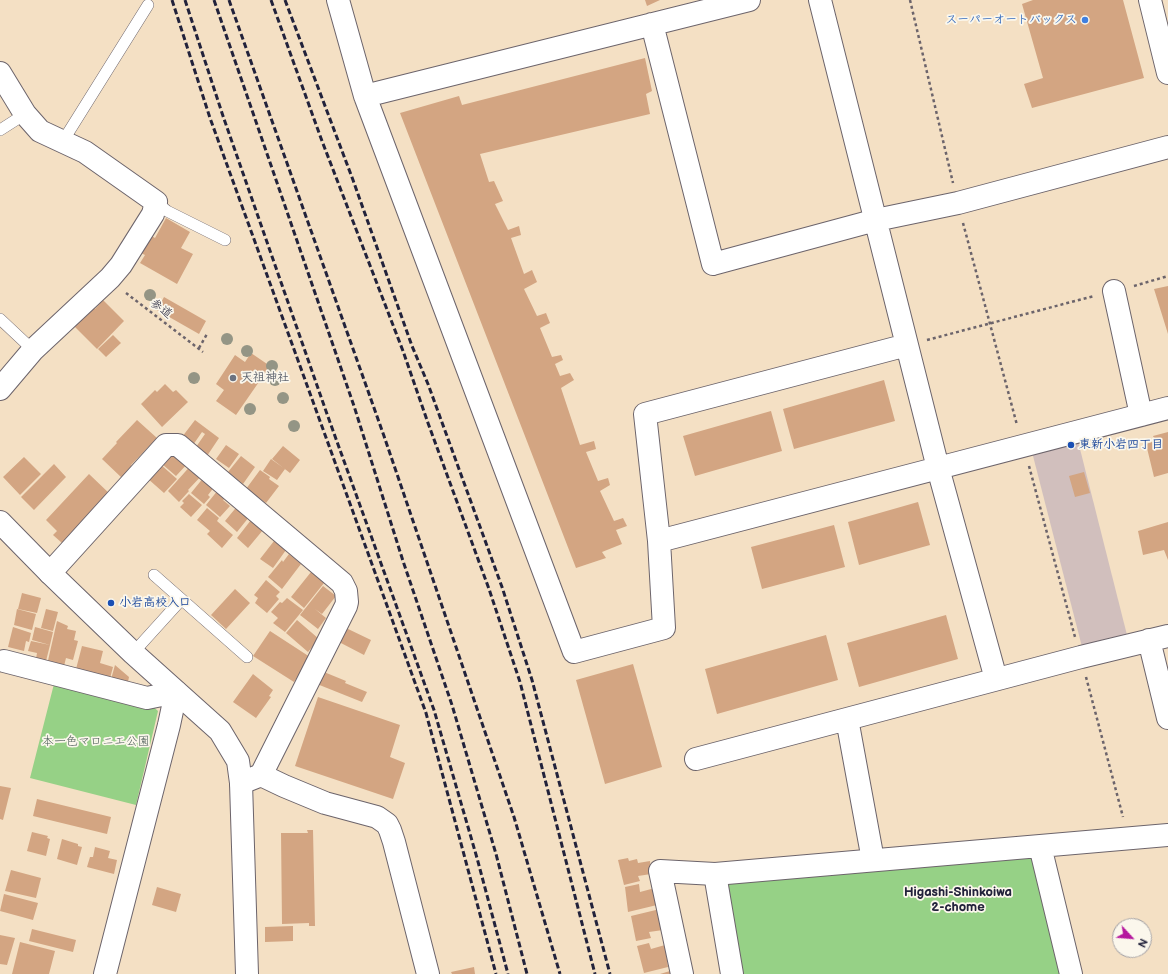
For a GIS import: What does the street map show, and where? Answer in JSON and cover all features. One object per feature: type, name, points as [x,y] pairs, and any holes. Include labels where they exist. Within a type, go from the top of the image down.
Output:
[{"type":"street","points":[[338,0],[365,96],[574,652],[664,628],[659,541],[646,414],[907,345]]},
{"type":"street","points":[[365,96],[749,0]]},
{"type":"street","points":[[820,0],[938,468],[996,679]]},
{"type":"street","points":[[1150,0],[1168,73]]},
{"type":"street","points":[[652,24],[713,264],[876,220],[958,203],[1168,147]]},
{"type":"street","points":[[0,73],[25,114],[40,131],[85,152],[156,202],[153,214],[121,265],[110,278],[33,350],[0,389]]},
{"type":"street","points":[[1114,291],[1141,415]]},
{"type":"street","points":[[659,541],[1168,408]]},
{"type":"street","points":[[50,573],[166,445],[178,445],[342,583],[346,591],[346,606],[261,775],[241,783]]},
{"type":"street","points":[[0,522],[50,573],[133,653],[220,731],[238,761],[241,783],[247,974]]},
{"type":"street","points":[[696,759],[996,679],[1158,638],[1168,718]]},
{"type":"street","points":[[1,665],[147,698],[176,692]]},
{"type":"street","points":[[105,974],[176,692]]},
{"type":"street","points":[[847,719],[874,860]]},
{"type":"street","points":[[261,775],[325,803],[377,818],[387,824],[394,842],[428,974]]},
{"type":"street","points":[[682,974],[660,871],[715,874],[1168,835]]},
{"type":"street","points":[[1040,846],[1071,974]]},
{"type":"street","points":[[715,874],[732,974]]},
{"type":"lane","points":[[63,141],[148,5]]},
{"type":"lane","points":[[0,130],[25,114]]},
{"type":"lane","points":[[156,202],[167,210],[225,240]]},
{"type":"lane","points":[[0,319],[33,350]]},
{"type":"lane","points":[[154,574],[247,657]]},
{"type":"lane","points":[[133,653],[182,600]]},
{"type":"path","points":[[910,0],[958,203],[1129,838]]},
{"type":"path","points":[[907,345],[1168,276]]},
{"type":"path","name":"参道","points":[[110,278],[136,301],[203,352]]},
{"type":"path","points":[[199,348],[207,334]]},
{"type":"shaded area","points":[[1078,441],[1127,635],[1082,647],[1032,452]]},
{"type":"green space","name":"本一色マロニエ公園","points":[[55,680],[149,703],[158,711],[136,805],[30,778]]},
{"type":"green space","points":[[1037,851],[1068,974],[740,974],[721,879]]},
{"type":"building","points":[[645,0],[660,0],[647,6]]},
{"type":"building","points":[[1033,0],[1123,0],[1144,78],[1032,108],[1024,84],[1043,78],[1022,4]]},
{"type":"building","points":[[645,58],[652,91],[646,94],[650,114],[480,154],[489,182],[494,181],[503,201],[495,204],[508,230],[519,226],[521,235],[511,238],[524,274],[532,270],[537,282],[524,289],[537,316],[546,313],[550,323],[540,328],[552,357],[561,355],[563,360],[555,364],[560,376],[570,373],[574,380],[561,388],[580,445],[594,441],[596,449],[586,452],[598,481],[608,478],[610,485],[600,491],[614,521],[623,518],[627,526],[616,530],[622,544],[602,552],[606,558],[576,568],[400,113],[459,96],[462,105]]},
{"type":"building","points":[[166,218],[190,232],[181,248],[193,254],[177,284],[140,263],[145,255],[141,253],[150,235],[155,238]]},
{"type":"building","points":[[1168,286],[1168,334],[1154,289]]},
{"type":"building","points":[[164,297],[206,321],[199,334],[157,310]]},
{"type":"building","points":[[103,300],[124,321],[97,349],[74,326],[93,306],[95,309]]},
{"type":"building","points":[[113,335],[121,343],[106,357],[98,349]]},
{"type":"building","points":[[251,353],[270,366],[236,415],[216,401],[224,390],[216,384],[235,355],[245,362]]},
{"type":"building","points":[[884,380],[895,421],[794,449],[783,409]]},
{"type":"building","points":[[165,384],[173,392],[176,390],[188,402],[162,427],[141,404],[155,390],[157,392]]},
{"type":"building","points":[[771,411],[782,451],[695,476],[683,436]]},
{"type":"building","points":[[137,420],[157,438],[131,465],[132,467],[122,478],[102,459]]},
{"type":"building","points":[[195,420],[219,438],[207,456],[196,447],[205,434],[202,432],[193,445],[182,437]]},
{"type":"building","points":[[1168,432],[1168,473],[1154,477],[1146,444],[1155,441],[1153,436]]},
{"type":"building","points":[[226,445],[239,454],[229,468],[216,459]]},
{"type":"building","points":[[283,446],[300,460],[290,473],[272,459]]},
{"type":"building","points":[[173,451],[189,462],[176,476],[162,464]]},
{"type":"building","points":[[241,456],[255,467],[243,484],[228,472]]},
{"type":"building","points":[[24,457],[41,474],[20,495],[3,477]]},
{"type":"building","points":[[271,459],[285,469],[277,480],[263,471]]},
{"type":"building","points":[[193,463],[204,473],[179,502],[168,491]]},
{"type":"building","points":[[54,464],[66,477],[34,510],[21,497]]},
{"type":"building","points":[[160,464],[177,479],[164,493],[147,478]]},
{"type":"building","points":[[260,470],[279,486],[266,503],[246,489]]},
{"type":"building","points":[[1084,472],[1090,493],[1075,497],[1069,476]]},
{"type":"building","points":[[89,474],[111,495],[67,543],[62,543],[53,535],[57,531],[46,520]]},
{"type":"building","points":[[204,477],[215,486],[208,495],[210,497],[204,504],[191,493]]},
{"type":"building","points":[[218,490],[226,497],[223,500],[230,506],[220,517],[206,505]]},
{"type":"building","points":[[189,494],[202,505],[191,517],[180,507],[184,503],[182,501]]},
{"type":"building","points":[[918,502],[930,545],[859,565],[848,522]]},
{"type":"building","points":[[239,504],[249,517],[237,532],[225,521]]},
{"type":"building","points":[[207,508],[219,518],[217,521],[233,535],[222,548],[207,534],[210,531],[197,520]]},
{"type":"building","points":[[251,520],[263,530],[248,548],[237,538]]},
{"type":"building","points":[[1168,522],[1168,560],[1164,550],[1143,555],[1138,531]]},
{"type":"building","points":[[834,525],[845,567],[762,589],[751,547]]},
{"type":"building","points":[[274,541],[286,550],[273,568],[260,559]]},
{"type":"building","points":[[289,554],[301,564],[282,589],[268,577]]},
{"type":"building","points":[[311,572],[324,583],[304,608],[291,597]]},
{"type":"building","points":[[266,580],[280,592],[276,596],[279,599],[267,613],[255,603],[258,598],[254,595]]},
{"type":"building","points":[[323,586],[336,596],[322,614],[315,609],[326,618],[318,629],[300,615]]},
{"type":"building","points":[[235,589],[250,603],[226,629],[211,615]]},
{"type":"building","points":[[22,593],[41,598],[37,613],[18,609]]},
{"type":"building","points":[[287,598],[303,610],[285,632],[273,623],[278,618],[271,612],[280,602],[282,603]]},
{"type":"building","points":[[17,609],[36,614],[32,630],[14,625]]},
{"type":"building","points":[[46,609],[58,612],[53,631],[41,628]]},
{"type":"building","points":[[946,615],[958,659],[859,687],[847,643]]},
{"type":"building","points":[[297,620],[319,639],[308,652],[286,633]]},
{"type":"building","points":[[57,621],[68,626],[67,629],[76,631],[74,640],[78,641],[73,660],[66,658],[63,670],[47,665]]},
{"type":"building","points":[[13,627],[31,633],[29,642],[26,641],[24,651],[8,647]]},
{"type":"building","points":[[35,627],[53,632],[50,645],[32,640]]},
{"type":"building","points":[[346,628],[371,640],[364,655],[339,642]]},
{"type":"building","points":[[270,631],[310,657],[294,682],[253,656]]},
{"type":"building","points":[[826,635],[838,680],[717,714],[705,669]]},
{"type":"building","points":[[31,641],[50,645],[46,661],[36,659],[37,653],[28,651]]},
{"type":"building","points":[[82,646],[103,651],[100,663],[113,667],[109,682],[75,673]]},
{"type":"building","points":[[633,664],[662,767],[605,784],[576,680]]},
{"type":"building","points":[[115,665],[129,677],[127,687],[110,683]]},
{"type":"building","points":[[324,672],[367,692],[362,702],[317,684]]},
{"type":"building","points":[[253,674],[273,690],[269,696],[271,697],[256,718],[233,702]]},
{"type":"building","points":[[318,697],[400,725],[390,757],[405,763],[393,799],[295,766]]},
{"type":"building","points":[[0,786],[11,788],[3,820],[0,819]]},
{"type":"building","points":[[37,799],[111,817],[107,834],[33,816]]},
{"type":"building","points":[[307,830],[313,830],[315,926],[309,926],[309,923],[282,924],[281,833],[308,833]]},
{"type":"building","points":[[32,832],[48,836],[47,838],[50,839],[46,856],[27,851]]},
{"type":"building","points":[[62,839],[78,844],[78,846],[82,847],[77,865],[57,859]]},
{"type":"building","points":[[95,847],[110,851],[108,858],[117,860],[114,874],[87,867],[90,857],[93,857]]},
{"type":"building","points":[[628,858],[629,861],[637,859],[638,863],[650,861],[651,874],[638,876],[640,881],[624,885],[618,860]]},
{"type":"building","points":[[11,870],[41,878],[36,898],[5,891]]},
{"type":"building","points":[[639,884],[640,892],[655,888],[657,905],[628,912],[625,887]]},
{"type":"building","points":[[157,887],[181,894],[176,912],[152,905]]},
{"type":"building","points":[[4,894],[38,903],[33,920],[0,911]]},
{"type":"building","points":[[660,909],[663,930],[649,932],[651,938],[636,941],[631,916]]},
{"type":"building","points":[[293,926],[293,941],[265,942],[265,927]]},
{"type":"building","points":[[32,929],[76,940],[73,952],[29,941]]},
{"type":"building","points":[[0,935],[15,938],[7,965],[0,964]]},
{"type":"building","points":[[20,942],[55,951],[49,974],[12,974]]},
{"type":"building","points":[[649,943],[651,949],[665,945],[668,967],[644,973],[637,946]]},
{"type":"building","points":[[474,967],[475,974],[452,974],[451,972]]},
{"type":"building","points":[[670,971],[671,974],[660,974]]},
{"type":"railway","points":[[172,0],[210,118],[426,713],[496,974]]},
{"type":"railway","points":[[185,0],[223,116],[327,414],[434,710],[477,858],[508,974]]},
{"type":"railway","points":[[214,0],[354,406],[403,561],[452,705],[496,854],[527,974]]},
{"type":"railway","points":[[229,0],[384,436],[514,817],[560,974]]},
{"type":"railway","points":[[271,0],[322,141],[403,351],[489,589],[520,682],[595,974]]},
{"type":"railway","points":[[285,0],[353,180],[412,346],[428,384],[502,587],[532,680],[610,974]]},
{"type":"place","name":"スーパーオートバックス","points":[[1085,20]]},
{"type":"place","name":"天祖神社","points":[[233,378]]},
{"type":"place","name":"東新小岩四丁目","points":[[1071,445]]},
{"type":"place","name":"小岩高校入口","points":[[111,603]]},
{"type":"district","name":"Higashi-Shinkoiwa 2-chome","points":[[958,900]]}]
